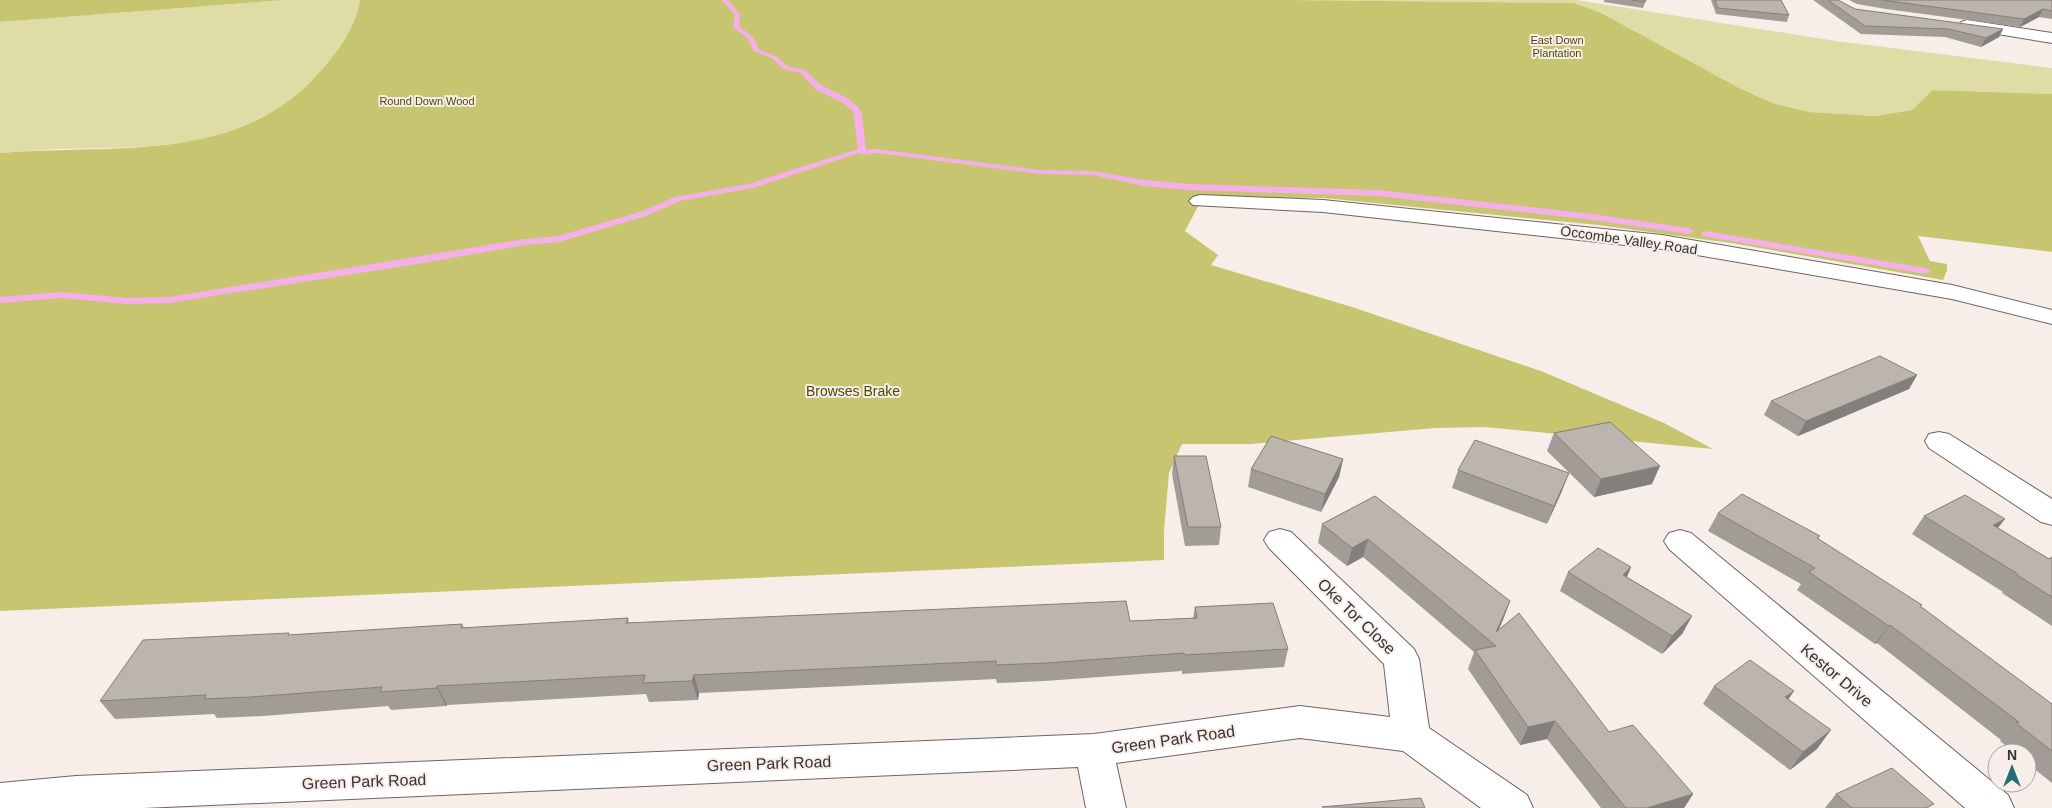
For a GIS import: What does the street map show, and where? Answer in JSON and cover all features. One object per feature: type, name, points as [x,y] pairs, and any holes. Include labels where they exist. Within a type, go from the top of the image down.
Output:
[{"type":"street","points":[[1952,24],[2052,38]]},
{"type":"street","name":"Occombe Valley Road","points":[[1200,201],[1323,206],[1662,242],[1952,292],[2052,317]]},
{"type":"street","points":[[1939,441],[2052,514]]},
{"type":"street","name":"Oke Tor Close","points":[[1280,540],[1401,659],[1411,736]]},
{"type":"street","name":"Kestor Drive","points":[[1680,541],[1994,808]]},
{"type":"street","name":"Green Park Road","points":[[0,801],[76,794],[188,788],[1094,750],[1300,722],[1411,736],[1513,808]]},
{"type":"street","points":[[1094,750],[1106,808]]},
{"type":"shaded area","points":[[284,0],[360,0],[355,19],[342,43],[317,76],[289,102],[256,122],[222,134],[176,144],[0,153],[0,22]]},
{"type":"shaded area","points":[[1289,0],[1577,0],[1836,41],[2052,68],[2052,94],[1934,90],[1912,110],[1875,116],[1809,112],[1772,103],[1737,87],[1574,3]]},
{"type":"green space","points":[[0,0],[284,0],[0,22]]},
{"type":"green space","points":[[360,0],[1289,0],[1574,3],[1601,13],[1737,87],[1772,103],[1809,112],[1875,116],[1912,110],[1933,90],[2052,94],[2052,252],[1918,236],[1930,261],[1947,264],[1943,280],[1731,243],[1598,225],[1324,198],[1203,197],[1185,231],[1218,255],[1211,265],[1352,307],[1541,371],[1664,423],[1713,449],[1485,427],[1435,428],[1251,444],[1182,444],[1169,473],[1164,531],[1164,560],[0,611],[0,153],[132,148],[175,144],[216,135],[256,121],[292,98],[325,66],[347,36],[355,19]]},
{"type":"building","points":[[1715,0],[1781,0],[1789,15],[1718,8]]},
{"type":"building","points":[[1828,0],[1838,0],[1855,9],[2003,29],[1986,38],[1949,29],[1865,26]]},
{"type":"building","points":[[1882,0],[2052,0],[2052,11],[2043,9],[2024,19]]},
{"type":"building","points":[[1880,356],[1917,375],[1806,421],[1771,401]]},
{"type":"building","points":[[1610,422],[1660,466],[1601,479],[1554,433]]},
{"type":"building","points":[[1271,436],[1343,459],[1325,494],[1251,469]]},
{"type":"building","points":[[1475,440],[1569,473],[1554,506],[1458,470]]},
{"type":"building","points":[[1174,456],[1206,456],[1221,527],[1188,527]]},
{"type":"building","points":[[1742,494],[1820,536],[1817,538],[1922,605],[1920,606],[2052,704],[2052,751],[2016,723],[2019,722],[1890,625],[1809,572],[1815,568],[1718,513]]},
{"type":"building","points":[[1965,495],[2005,519],[1993,525],[2049,559],[2052,557],[2052,597],[1924,516]]},
{"type":"building","points":[[1375,496],[1510,601],[1496,632],[1519,613],[1609,732],[1633,725],[1693,794],[1647,808],[1626,808],[1555,721],[1528,727],[1475,650],[1496,646],[1368,539],[1352,548],[1322,524]]},
{"type":"building","points":[[1598,548],[1631,567],[1623,575],[1692,616],[1672,636],[1568,572]]},
{"type":"building","points":[[1126,601],[1130,621],[1197,618],[1195,607],[1273,603],[1288,649],[1185,655],[1184,653],[1046,663],[996,665],[996,661],[694,675],[692,681],[643,683],[645,675],[437,686],[437,688],[380,692],[382,687],[251,697],[204,699],[206,695],[100,701],[143,640],[289,633],[288,635],[462,624],[461,628],[628,618],[626,623]]},
{"type":"building","points":[[1750,660],[1794,691],[1785,697],[1831,730],[1803,752],[1714,686]]},
{"type":"building","points":[[1892,768],[1934,804],[1926,808],[1852,808],[1836,794]]},
{"type":"building","points":[[1421,798],[1425,808],[1322,807]]},
{"type":"waterway","points":[[725,0],[738,15],[736,27],[751,38],[756,50],[775,58],[785,68],[803,71],[818,87],[846,101],[856,110],[862,150]]},
{"type":"waterway","points":[[0,300],[61,295],[127,301],[169,300],[525,242],[559,239],[643,214],[678,199],[750,186],[862,150]]},
{"type":"waterway","points":[[862,150],[863,153],[877,151],[1039,172],[1093,173],[1144,183],[1189,187],[1378,193],[1592,217],[1689,231]]},
{"type":"waterway","points":[[1705,234],[1926,271]]},
{"type":"park label","name":"East Down Plantation","points":[[1557,46]]},
{"type":"park label","name":"Round Down Wood","points":[[427,101]]},
{"type":"park label","name":"Browses Brake","points":[[853,391]]}]
